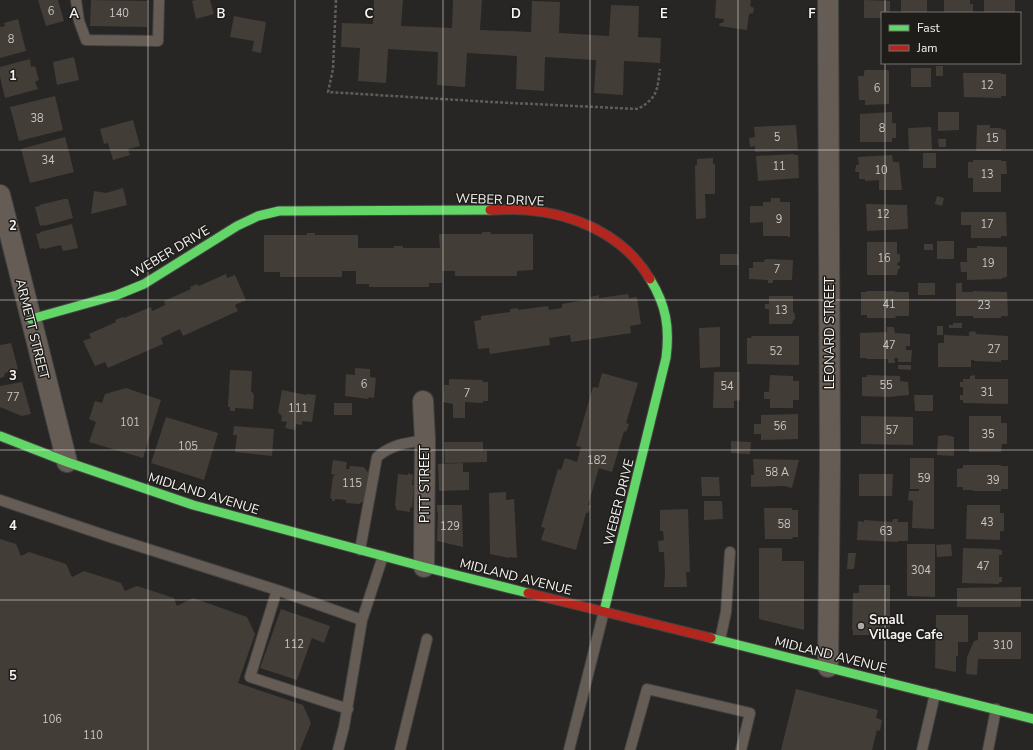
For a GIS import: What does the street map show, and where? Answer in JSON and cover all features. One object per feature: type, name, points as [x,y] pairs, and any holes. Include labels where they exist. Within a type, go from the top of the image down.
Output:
[{"type":"street","name":"LEONARD STREET","points":[[828,0],[830,460],[828,667]]},
{"type":"street","name":"ARMETT STREET","points":[[0,195],[66,462]]},
{"type":"street","name":"WEBER DRIVE","points":[[31,319],[117,295],[144,284],[237,226],[258,216],[279,211],[526,210],[554,214],[583,222],[603,232],[637,261],[649,276],[660,298],[666,320],[668,341],[665,363],[604,611]]},
{"type":"street","name":"PITT STREET","points":[[423,401],[425,440],[424,567]]},
{"type":"street","name":"MIDLAND AVENUE","points":[[0,436],[66,462],[193,505],[424,567],[1033,719]]},
{"type":"lane","points":[[76,0],[79,21],[86,40],[158,41],[159,0]]},
{"type":"lane","points":[[360,550],[378,457],[385,450],[398,444],[425,440]]},
{"type":"lane","points":[[0,500],[117,540],[277,590],[362,620]]},
{"type":"lane","points":[[720,640],[726,612],[730,552]]},
{"type":"lane","points":[[338,750],[348,709],[362,620],[383,556]]},
{"type":"lane","points":[[277,590],[250,677],[348,709]]},
{"type":"lane","points":[[569,750],[604,611]]},
{"type":"lane","points":[[400,750],[427,638]]},
{"type":"lane","points":[[630,750],[648,689],[750,713],[741,750]]},
{"type":"lane","points":[[922,750],[935,694]]},
{"type":"lane","points":[[988,750],[996,709]]},
{"type":"path","points":[[336,0],[333,69],[328,92],[638,109],[648,103],[656,94],[660,69]]},
{"type":"building","points":[[38,0],[58,0],[64,21],[46,26]]},
{"type":"building","points":[[91,0],[147,1],[147,27],[90,26]]},
{"type":"building","points":[[210,0],[214,14],[196,19],[192,1]]},
{"type":"building","points":[[374,0],[403,0],[401,26],[452,28],[453,0],[482,0],[480,30],[531,32],[532,1],[560,2],[559,33],[609,36],[611,5],[639,6],[638,37],[661,38],[660,63],[624,61],[623,95],[594,93],[596,60],[545,57],[544,91],[516,89],[517,56],[467,53],[465,87],[437,85],[438,52],[388,49],[386,83],[358,81],[360,48],[341,47],[342,23],[373,24]]},
{"type":"building","points":[[716,0],[751,0],[750,6],[754,8],[753,13],[749,14],[747,30],[719,26],[720,23],[723,23],[724,19],[715,18]]},
{"type":"building","points":[[864,0],[890,1],[890,12],[881,12],[881,18],[864,18]]},
{"type":"building","points":[[901,0],[927,0],[927,12],[901,12]]},
{"type":"building","points":[[944,0],[970,0],[970,4],[973,4],[973,12],[944,12]]},
{"type":"building","points":[[984,0],[1015,0],[1015,12],[984,12]]},
{"type":"building","points":[[234,16],[266,22],[261,53],[252,51],[254,41],[230,37]]},
{"type":"building","points":[[18,19],[26,51],[0,58],[0,27],[5,26],[4,23]]},
{"type":"building","points":[[74,57],[79,80],[57,85],[53,62]]},
{"type":"building","points":[[30,59],[31,67],[35,66],[39,80],[35,82],[38,89],[5,98],[0,77],[0,67]]},
{"type":"building","points":[[936,66],[943,66],[943,76],[936,76]]},
{"type":"building","points":[[911,68],[931,68],[931,87],[911,87]]},
{"type":"building","points":[[866,70],[889,71],[889,104],[865,105],[865,100],[859,100],[858,76],[864,76],[864,71]]},
{"type":"building","points":[[963,73],[1006,74],[1006,96],[1001,96],[1001,98],[964,97]]},
{"type":"building","points":[[55,96],[63,130],[19,141],[10,107]]},
{"type":"building","points":[[892,112],[892,123],[896,123],[896,138],[892,138],[892,142],[860,142],[860,114]]},
{"type":"building","points":[[938,112],[959,112],[959,130],[938,131]]},
{"type":"building","points":[[133,120],[140,146],[128,149],[130,155],[113,160],[108,143],[104,144],[100,129]]},
{"type":"building","points":[[796,125],[798,150],[755,152],[755,146],[750,147],[749,138],[755,137],[754,127]]},
{"type":"building","points":[[977,125],[990,125],[990,128],[1001,128],[1006,130],[1006,149],[1001,149],[1001,151],[976,151]]},
{"type":"building","points":[[931,127],[932,150],[909,151],[908,128]]},
{"type":"building","points":[[65,137],[74,172],[30,183],[21,149]]},
{"type":"building","points":[[938,139],[946,139],[946,147],[939,147]]},
{"type":"building","points":[[923,153],[936,153],[936,168],[923,168]]},
{"type":"building","points":[[798,155],[799,178],[758,181],[756,156]]},
{"type":"building","points":[[892,155],[893,162],[899,162],[902,190],[879,190],[879,180],[865,181],[865,179],[859,179],[859,172],[855,172],[856,165],[859,165],[858,157]]},
{"type":"building","points":[[713,158],[713,164],[715,164],[715,194],[705,194],[706,218],[696,219],[695,165],[697,165],[697,159]]},
{"type":"building","points":[[973,160],[1006,161],[1007,174],[1001,174],[1001,192],[973,192],[973,178],[968,178],[968,162],[973,162]]},
{"type":"building","points":[[123,188],[127,205],[91,214],[94,191],[106,193]]},
{"type":"building","points":[[937,196],[944,198],[942,206],[935,204]]},
{"type":"building","points":[[771,198],[780,198],[780,202],[790,202],[790,237],[763,236],[763,222],[750,223],[750,206],[763,206],[763,202],[771,202]]},
{"type":"building","points":[[68,199],[73,218],[40,226],[35,207]]},
{"type":"building","points":[[866,204],[907,205],[908,229],[867,231]]},
{"type":"building","points":[[961,212],[1006,212],[1007,236],[1001,236],[1001,238],[971,238],[971,225],[961,225]]},
{"type":"building","points":[[72,224],[78,248],[63,251],[61,245],[40,249],[36,234]]},
{"type":"building","points":[[482,232],[490,232],[491,234],[533,234],[533,270],[517,271],[517,276],[455,276],[455,271],[442,271],[442,283],[429,283],[429,287],[369,287],[369,284],[356,284],[356,271],[342,271],[342,277],[280,277],[280,272],[264,272],[264,235],[307,235],[307,233],[315,233],[315,235],[358,235],[358,248],[394,248],[394,246],[403,246],[403,248],[440,248],[439,234],[482,234]]},
{"type":"building","points":[[937,241],[954,241],[954,259],[937,259]]},
{"type":"building","points":[[867,242],[897,242],[897,254],[900,254],[900,262],[898,262],[897,265],[900,266],[900,269],[898,269],[897,275],[867,275]]},
{"type":"building","points":[[924,244],[933,244],[933,250],[924,250]]},
{"type":"building","points":[[977,246],[1007,247],[1007,277],[1002,279],[967,280],[967,272],[961,272],[960,262],[967,262],[967,248],[977,248]]},
{"type":"building","points":[[720,254],[738,254],[739,265],[720,265]]},
{"type":"building","points":[[764,260],[793,260],[792,280],[773,280],[773,283],[768,283],[768,280],[749,279],[749,268],[753,268],[753,262],[764,262]]},
{"type":"building","points":[[226,274],[227,278],[235,275],[246,300],[235,305],[238,311],[183,336],[180,329],[161,338],[163,344],[108,368],[105,362],[95,366],[83,341],[91,338],[89,334],[116,322],[115,320],[123,317],[124,318],[151,307],[152,311],[159,308],[165,305],[164,301],[191,289],[190,287],[197,284],[199,286]]},
{"type":"building","points":[[918,283],[935,283],[935,295],[918,295]]},
{"type":"building","points":[[956,283],[962,283],[962,292],[1007,292],[1008,316],[1001,316],[1001,318],[973,318],[973,316],[956,316]]},
{"type":"building","points":[[861,292],[909,292],[909,316],[895,316],[896,318],[867,318],[867,315],[861,315]]},
{"type":"building","points":[[628,294],[629,298],[637,297],[641,324],[630,326],[631,333],[571,342],[570,335],[549,338],[550,345],[490,354],[489,348],[478,349],[474,321],[481,320],[481,316],[510,312],[510,309],[518,308],[518,310],[548,306],[549,310],[562,308],[562,304],[591,299],[590,297],[599,295],[599,298]]},
{"type":"building","points":[[769,296],[793,296],[793,312],[795,314],[795,319],[792,324],[769,324],[769,309],[765,309],[765,304],[769,304]]},
{"type":"building","points":[[953,323],[962,323],[962,328],[949,328],[949,325],[953,325]]},
{"type":"building","points":[[937,326],[943,326],[943,335],[937,335]]},
{"type":"building","points":[[720,327],[720,367],[700,368],[699,328]]},
{"type":"building","points":[[887,327],[894,327],[895,333],[910,334],[910,346],[906,346],[906,350],[912,350],[911,362],[898,362],[898,358],[894,358],[895,363],[888,363],[888,359],[860,358],[860,333],[887,332]]},
{"type":"building","points":[[975,331],[976,334],[1008,336],[1008,360],[1001,360],[1001,362],[971,360],[971,367],[938,367],[938,343],[944,343],[944,335],[969,336],[969,332]]},
{"type":"building","points":[[751,336],[799,336],[799,365],[747,364],[747,338],[752,338]]},
{"type":"building","points":[[11,343],[18,369],[5,373],[4,377],[0,378],[0,345]]},
{"type":"building","points":[[898,365],[911,365],[911,370],[898,369]]},
{"type":"building","points":[[355,368],[370,369],[370,377],[376,378],[374,398],[369,397],[368,399],[345,396],[346,374],[355,375]]},
{"type":"building","points":[[230,370],[252,371],[251,392],[254,394],[253,409],[235,408],[235,411],[230,411],[230,407],[228,407]]},
{"type":"building","points":[[714,372],[740,372],[740,400],[734,401],[734,408],[713,408]]},
{"type":"building","points":[[602,373],[638,383],[626,423],[629,424],[626,432],[624,431],[612,472],[599,468],[588,505],[591,506],[588,513],[586,513],[576,550],[541,540],[545,528],[541,527],[558,469],[561,470],[565,458],[577,462],[581,447],[576,446],[593,387],[598,388]]},
{"type":"building","points":[[770,375],[793,376],[793,381],[799,381],[799,400],[793,400],[793,408],[770,408],[770,399],[764,399],[764,392],[769,392]]},
{"type":"building","points":[[867,375],[900,376],[900,381],[908,382],[909,395],[888,397],[862,396],[862,377],[867,377]]},
{"type":"building","points":[[975,375],[975,379],[1008,379],[1008,404],[963,403],[963,400],[960,400],[960,395],[963,395],[963,387],[960,387],[960,382],[963,382],[963,379],[970,379],[970,376]]},
{"type":"building","points":[[449,379],[482,380],[483,382],[488,382],[488,401],[483,401],[483,403],[465,402],[465,418],[453,418],[453,404],[443,402],[444,385],[449,385]]},
{"type":"building","points":[[22,382],[31,414],[22,416],[0,407],[0,386]]},
{"type":"building","points":[[126,388],[161,400],[143,458],[89,442],[96,422],[89,419],[95,401],[102,403],[105,394]]},
{"type":"building","points":[[282,390],[306,395],[316,395],[312,422],[302,421],[302,425],[296,424],[295,430],[285,428],[287,422],[281,421],[282,416],[278,412]]},
{"type":"building","points":[[914,395],[933,395],[933,411],[915,411]]},
{"type":"building","points":[[334,403],[352,403],[352,415],[334,415]]},
{"type":"building","points":[[798,414],[798,439],[761,440],[761,434],[754,434],[754,424],[761,424],[761,415]]},
{"type":"building","points":[[861,416],[913,417],[913,445],[861,444]]},
{"type":"building","points":[[969,416],[1001,416],[1001,423],[1007,423],[1007,444],[1002,444],[1001,452],[969,452]]},
{"type":"building","points":[[166,417],[218,433],[204,480],[151,463]]},
{"type":"building","points":[[234,426],[274,429],[272,456],[235,452],[237,435],[233,435]]},
{"type":"building","points":[[946,435],[954,437],[954,456],[937,455],[938,436]]},
{"type":"building","points":[[731,441],[751,442],[750,454],[731,453]]},
{"type":"building","points":[[444,442],[483,442],[483,451],[487,451],[487,462],[445,463]]},
{"type":"building","points":[[910,458],[934,458],[934,529],[912,528],[913,501],[908,500],[909,491],[919,491],[919,489],[910,489]]},
{"type":"building","points":[[753,459],[799,460],[792,488],[785,486],[751,487],[751,475],[754,475]]},
{"type":"building","points":[[333,460],[347,462],[346,469],[349,469],[350,466],[364,467],[369,474],[367,499],[359,504],[346,503],[346,500],[335,499],[335,501],[332,501],[330,498],[333,476],[335,475],[331,474]]},
{"type":"building","points":[[463,463],[463,472],[469,472],[469,490],[439,491],[438,464]]},
{"type":"building","points":[[963,465],[1008,466],[1008,489],[1001,489],[1001,491],[973,491],[963,490],[963,487],[957,487],[957,469],[963,468]]},
{"type":"building","points":[[408,473],[413,475],[412,485],[414,485],[412,508],[410,507],[410,512],[396,510],[395,506],[398,474],[408,475]]},
{"type":"building","points":[[859,474],[893,474],[892,496],[859,496]]},
{"type":"building","points":[[701,477],[719,477],[720,496],[702,496]]},
{"type":"building","points":[[506,492],[506,500],[514,499],[517,558],[490,554],[489,493]]},
{"type":"building","points":[[704,501],[722,501],[723,519],[704,520]]},
{"type":"building","points":[[437,505],[462,505],[463,547],[437,541]]},
{"type":"building","points":[[967,505],[1000,505],[1000,513],[1004,513],[1004,531],[1000,531],[1000,540],[966,539]]},
{"type":"building","points":[[764,508],[792,508],[792,510],[798,510],[798,537],[793,537],[792,539],[765,539]]},
{"type":"building","points":[[688,509],[690,572],[686,572],[687,587],[664,587],[664,552],[659,552],[658,541],[664,540],[663,531],[660,531],[660,510]]},
{"type":"building","points":[[893,519],[898,519],[898,522],[908,522],[908,541],[857,540],[858,521],[892,522]]},
{"type":"building","points":[[0,539],[16,544],[21,556],[29,552],[66,564],[72,577],[84,571],[121,583],[125,591],[137,586],[174,598],[177,606],[193,598],[247,617],[255,634],[238,683],[303,705],[311,723],[300,750],[0,750]]},
{"type":"building","points":[[907,544],[935,544],[935,597],[907,596]]},
{"type":"building","points":[[951,544],[952,556],[937,557],[936,545]]},
{"type":"building","points":[[759,548],[782,548],[782,561],[804,561],[804,630],[759,619]]},
{"type":"building","points":[[963,548],[1002,550],[1002,555],[999,555],[999,577],[1002,577],[1002,582],[999,582],[999,584],[962,583]]},
{"type":"building","points":[[848,553],[856,553],[854,569],[847,569]]},
{"type":"building","points":[[859,585],[890,585],[890,630],[888,630],[888,635],[853,635],[853,593],[859,593]]},
{"type":"building","points":[[1021,587],[1021,607],[957,607],[957,588]]},
{"type":"building","points":[[281,609],[330,626],[324,643],[312,638],[297,680],[260,668]]},
{"type":"building","points":[[936,615],[968,615],[968,642],[958,642],[956,672],[935,668]]},
{"type":"building","points":[[978,632],[1021,632],[1021,659],[978,659],[977,675],[966,674],[967,657],[974,641],[978,640]]},
{"type":"building","points":[[796,689],[878,710],[876,718],[882,720],[880,731],[877,730],[872,750],[781,750]]},
{"type":"traffic: fast","points":[[31,319],[117,295],[144,284],[237,226],[258,216],[279,211],[490,210]]},
{"type":"traffic: fast","points":[[604,611],[666,358],[666,317],[660,298],[650,279]]},
{"type":"traffic: fast","points":[[0,436],[67,462],[193,505],[424,567],[528,593]]},
{"type":"traffic: fast","points":[[711,638],[1033,719]]},
{"type":"traffic: jam","points":[[490,210],[544,212],[580,222],[597,230],[627,250],[650,279]]},
{"type":"traffic: jam","points":[[528,593],[711,638]]},
{"type":"place","name":"Small Village Cafe","points":[[861,626]]}]
